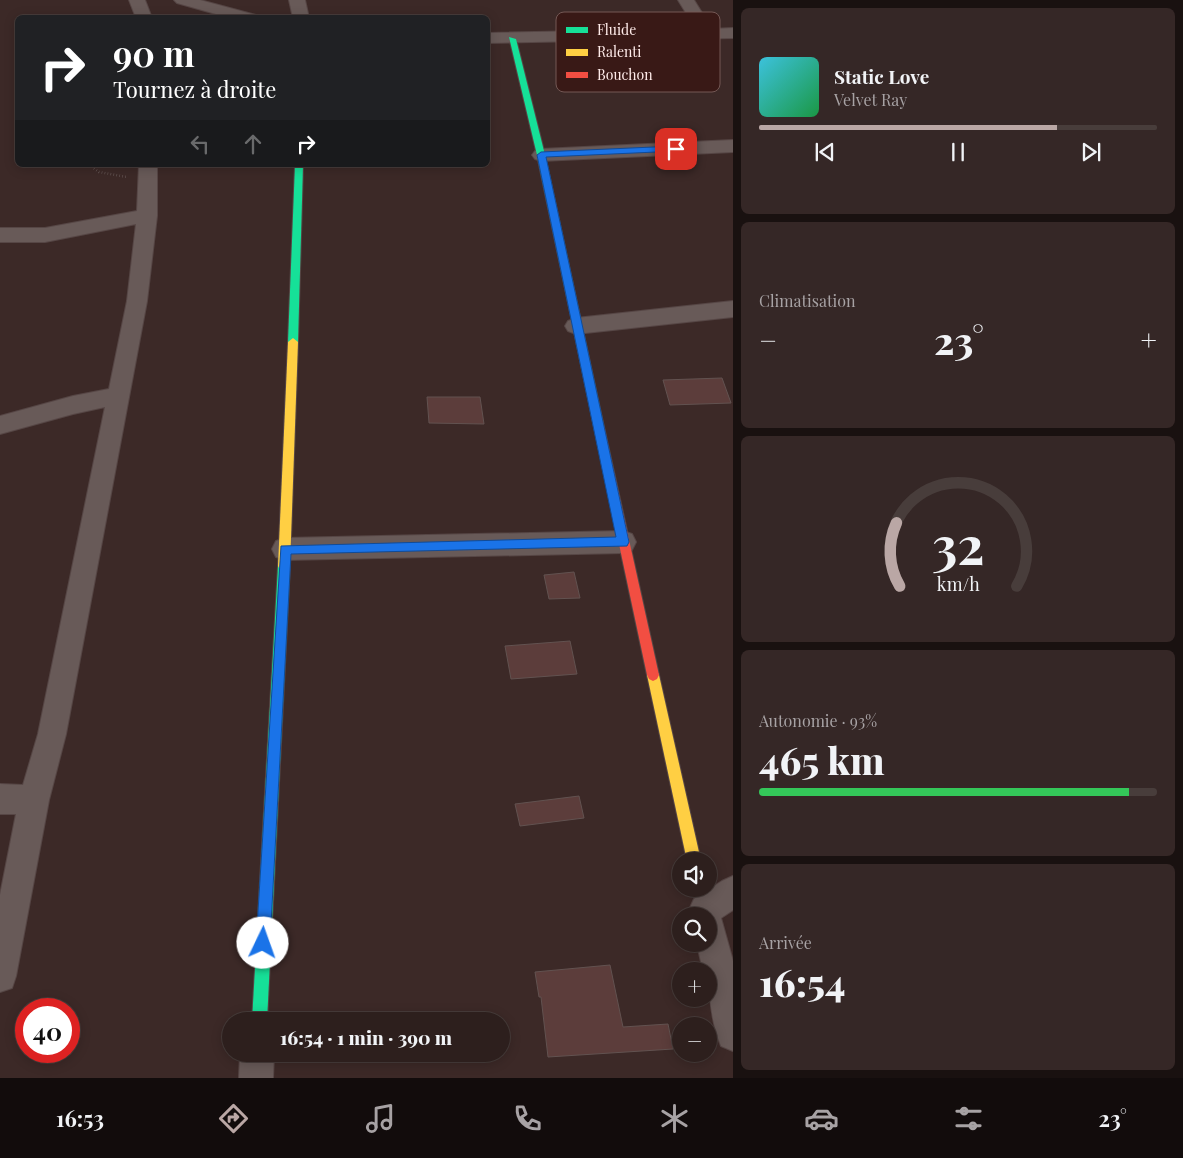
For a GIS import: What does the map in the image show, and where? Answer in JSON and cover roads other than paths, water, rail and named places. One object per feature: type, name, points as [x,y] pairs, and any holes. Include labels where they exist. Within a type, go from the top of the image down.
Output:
[{"type":"street","points":[[136,0],[143,15]]},
{"type":"street","points":[[182,0],[239,15]]},
{"type":"street","points":[[297,0],[300,15]]},
{"type":"street","points":[[686,0],[693,12]]},
{"type":"street","points":[[720,34],[733,33]]},
{"type":"street","points":[[490,38],[556,38]]},
{"type":"street","points":[[512,39],[541,155],[576,326],[692,852]]},
{"type":"street","points":[[541,155],[733,146]]},
{"type":"street","points":[[259,1012],[285,549],[299,167]]},
{"type":"street","points":[[0,976],[34,800],[52,734],[137,301],[147,216],[148,173]]},
{"type":"street","points":[[0,235],[45,235],[147,216]]},
{"type":"street","points":[[576,326],[733,309]]},
{"type":"street","points":[[0,425],[73,405],[118,396]]},
{"type":"street","points":[[285,549],[623,542]]},
{"type":"street","points":[[0,799],[34,800]]},
{"type":"street","points":[[710,907],[733,892]]},
{"type":"street","points":[[714,952],[733,1034]]},
{"type":"street","points":[[256,1078],[257,1062]]}]
